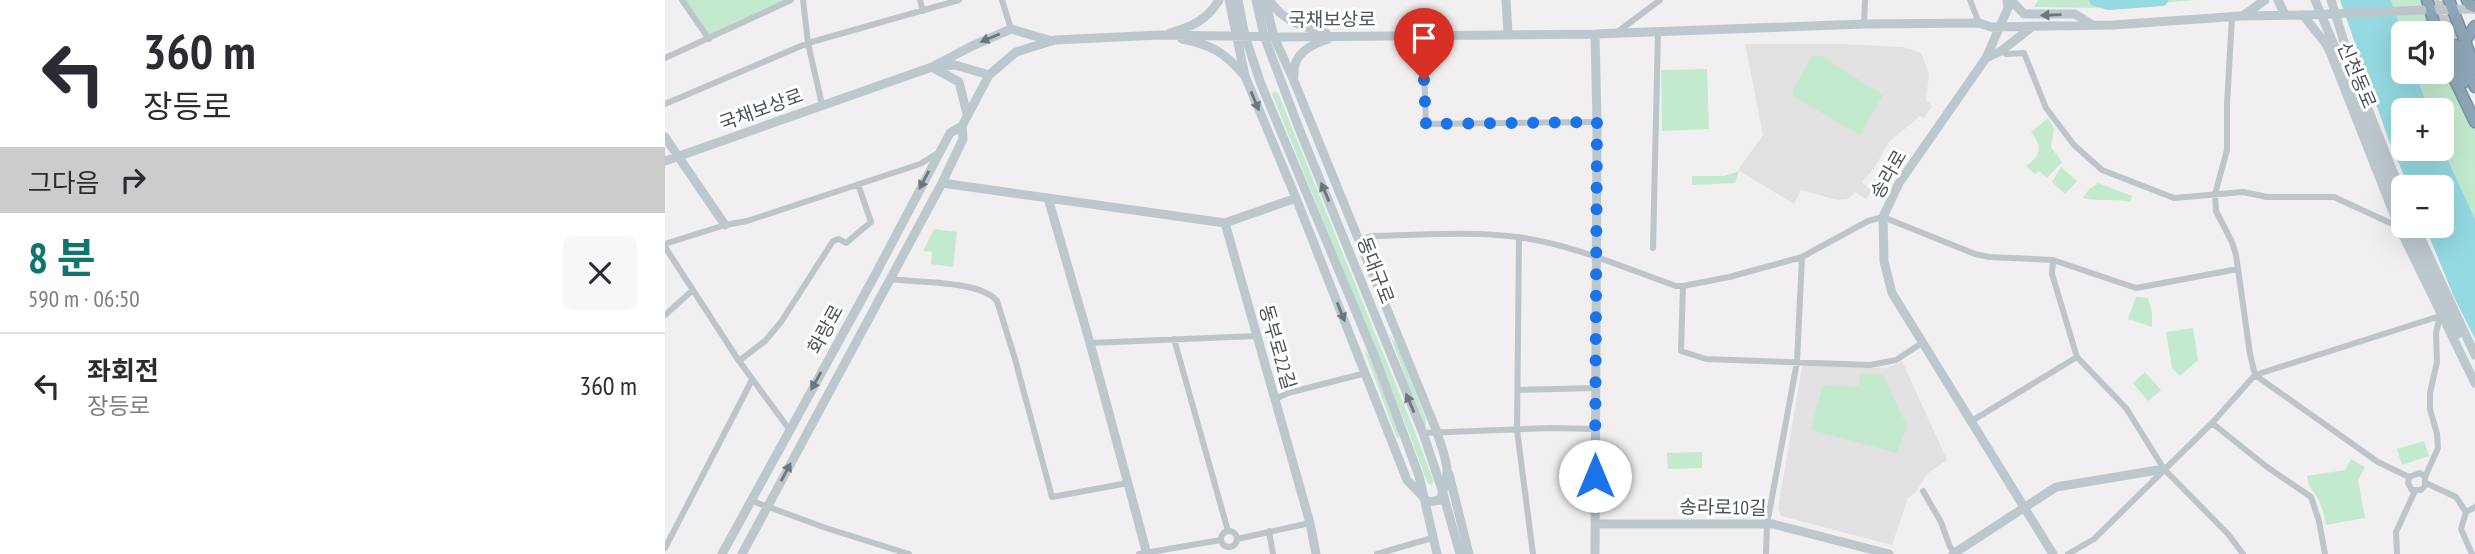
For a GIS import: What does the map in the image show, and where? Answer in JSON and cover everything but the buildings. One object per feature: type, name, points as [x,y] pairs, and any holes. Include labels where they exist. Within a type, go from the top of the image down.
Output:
[{"type":"highway","points":[[2467,0],[2475,8]]},
{"type":"highway","points":[[2454,45],[2475,27]]},
{"type":"highway","points":[[2454,45],[2475,69]]},
{"type":"highway","points":[[2454,45],[2475,87]]},
{"type":"highway","points":[[2454,45],[2475,106]]},
{"type":"highway","points":[[2454,45],[2475,122]]},
{"type":"main road","points":[[1160,35],[1198,23],[1212,13],[1219,0]]},
{"type":"main road","name":"동대구로","points":[[1229,0],[1241,36],[1379,368],[1412,456],[1437,554]]},
{"type":"main road","name":"동대구로","points":[[1238,0],[1241,36]]},
{"type":"main road","name":"동대구로","points":[[1256,0],[1280,78],[1423,433],[1460,554]]},
{"type":"main road","points":[[1267,0],[1269,36],[1294,81],[1437,432],[1469,554]]},
{"type":"main road","points":[[1267,0],[1287,20],[1303,28],[1338,36]]},
{"type":"main road","points":[[1506,0],[1508,33]]},
{"type":"main road","points":[[2009,0],[2024,14],[2075,14],[2093,25]]},
{"type":"main road","name":"송라로","points":[[2009,0],[1986,58],[1899,183],[1883,217],[1884,261],[1892,293],[2053,554]]},
{"type":"main road","points":[[2237,16],[2265,0]]},
{"type":"main road","points":[[2278,0],[2285,15]]},
{"type":"main road","points":[[2316,0],[2354,74]]},
{"type":"main road","name":"신천동로","points":[[2316,0],[2391,191]]},
{"type":"main road","name":"신천동로","points":[[2331,0],[2354,74],[2394,175]]},
{"type":"main road","points":[[2426,7],[2450,5],[2475,8]]},
{"type":"main road","name":"국채보상로","points":[[665,161],[932,67],[955,65],[989,75],[1016,52],[1052,41],[1160,35],[1595,34],[1864,23],[1979,23],[1999,27],[2093,25],[2426,7]]},
{"type":"main road","name":"신천동로","points":[[2305,15],[2331,54],[2391,195]]},
{"type":"main road","points":[[1986,58],[2001,51],[2033,26]]},
{"type":"main road","points":[[932,67],[1011,29],[1052,41]]},
{"type":"main road","points":[[1595,34],[1595,554]]},
{"type":"main road","points":[[1160,35],[1205,44],[1227,56],[1245,76]]},
{"type":"main road","points":[[1241,36],[1245,76],[1407,480],[1424,499],[1432,503],[1440,500],[1448,477],[1447,465]]},
{"type":"main road","points":[[1294,81],[1293,66],[1297,58],[1311,45],[1338,36]]},
{"type":"main road","points":[[932,67],[959,82],[967,114]]},
{"type":"main road","name":"화랑로","points":[[742,554],[942,183],[963,139],[962,126],[967,114],[989,75]]},
{"type":"main road","points":[[1261,84],[1269,75],[1280,78]]},
{"type":"main road","name":"화랑로","points":[[722,554],[874,277],[939,152],[950,133],[962,126]]},
{"type":"main road","points":[[665,137],[725,225]]},
{"type":"main road","points":[[942,183],[1225,223],[1296,198]]},
{"type":"main road","points":[[1048,198],[1147,554]]},
{"type":"main road","name":"동부로22길","points":[[1225,223],[1310,523],[1316,554]]},
{"type":"main road","name":"신천동로","points":[[2409,238],[2441,316],[2475,383]]},
{"type":"main road","name":"신천동로","points":[[2410,238],[2475,370]]},
{"type":"main road","points":[[2421,238],[2475,355]]},
{"type":"main road","points":[[1954,554],[2023,507],[2064,484],[2164,469]]},
{"type":"main road","name":"송라로10길","points":[[1595,524],[1767,524],[1889,554]]},
{"type":"street","points":[[682,0],[709,39]]},
{"type":"street","points":[[665,58],[792,0]]},
{"type":"street","points":[[803,0],[822,105]]},
{"type":"street","points":[[920,0],[923,11]]},
{"type":"street","points":[[665,104],[809,43],[959,0]]},
{"type":"street","points":[[1002,0],[1011,29]]},
{"type":"street","points":[[1616,33],[1660,0]]},
{"type":"street","points":[[1864,23],[1865,0]]},
{"type":"street","points":[[1970,0],[1979,23]]},
{"type":"street","points":[[2237,16],[2227,104],[2227,150],[2215,194],[2216,211],[2232,242],[2255,376],[2378,462],[2409,477]]},
{"type":"street","points":[[1653,248],[1658,32]]},
{"type":"street","points":[[1423,36],[1426,124],[1597,122]]},
{"type":"street","points":[[2001,51],[2006,54],[2024,53],[2046,108],[2074,145],[2099,168],[2174,198],[2243,192],[2267,197],[2334,197],[2391,218]]},
{"type":"street","points":[[789,429],[739,361],[665,245],[920,164],[939,152]]},
{"type":"street","points":[[739,361],[765,341],[781,322],[833,241],[839,239],[846,243],[871,222],[857,184]]},
{"type":"street","points":[[1359,240],[1373,236],[1467,234],[1519,237],[1595,256],[1676,286],[1683,286],[1729,277],[1802,257],[1868,221],[1883,217],[1975,254],[2053,260],[2136,288],[2238,270]]},
{"type":"street","points":[[1519,237],[1517,429],[1532,554]]},
{"type":"street","points":[[1766,554],[1767,524],[1797,362],[1802,257]]},
{"type":"street","points":[[2053,260],[2052,274],[2077,357],[2126,408],[2164,469],[2228,534],[2243,554]]},
{"type":"street","points":[[890,279],[951,285],[992,294],[997,301],[1015,359],[1052,497],[1128,483]]},
{"type":"street","points":[[1683,286],[1681,351],[1706,359],[1883,364],[1896,360],[1922,343]]},
{"type":"street","points":[[665,315],[693,290]]},
{"type":"street","points":[[2068,554],[2094,539],[2212,423],[2255,376],[2441,316]]},
{"type":"street","points":[[2415,491],[2424,489],[2438,448],[2430,410],[2430,393],[2437,362],[2436,333],[2441,316]]},
{"type":"street","points":[[1090,343],[1257,336]]},
{"type":"street","points":[[1174,339],[1228,531]]},
{"type":"street","points":[[1970,422],[2077,357]]},
{"type":"street","points":[[1275,399],[1288,393],[1366,373]]},
{"type":"street","points":[[665,548],[752,380]]},
{"type":"street","points":[[1518,390],[1595,388]]},
{"type":"street","points":[[2212,423],[2267,467],[2311,497],[2319,520],[2325,554]]},
{"type":"street","points":[[1423,433],[1595,429]]},
{"type":"street","points":[[2409,477],[2417,473],[2456,497],[2466,512]]},
{"type":"street","points":[[2409,477],[2409,485],[2415,491]]},
{"type":"street","points":[[1923,491],[1941,522],[1954,554]]},
{"type":"street","points":[[2397,554],[2396,532],[2415,491]]},
{"type":"street","points":[[752,501],[909,554]]},
{"type":"street","points":[[2473,554],[2461,529],[2466,512],[2475,507]]},
{"type":"street","points":[[1237,539],[1310,523]]},
{"type":"street","points":[[1228,531],[1235,534],[1237,539],[1230,550],[1221,540],[1223,533],[1228,531]]},
{"type":"street","points":[[1269,531],[1273,554]]},
{"type":"street","points":[[1377,554],[1432,538]]},
{"type":"street","points":[[1139,554],[1221,540]]},
{"type":"street","points":[[1405,545],[1408,554]]},
{"type":"shaded area","points":[[1745,44],[1903,47],[1921,53],[1929,74],[1926,100],[1932,106],[1924,118],[1920,116],[1889,142],[1875,167],[1862,182],[1872,192],[1865,199],[1855,192],[1848,199],[1837,200],[1801,190],[1794,204],[1738,170],[1763,135]]},
{"type":"shaded area","points":[[1902,361],[1947,460],[1927,474],[1916,492],[1908,498],[1892,545],[1781,516],[1778,509],[1802,367],[1887,368]]},
{"type":"green space","points":[[685,0],[785,0],[709,35]]},
{"type":"green space","points":[[2038,0],[2196,0],[2095,8],[2034,7]]},
{"type":"green space","points":[[2391,0],[2421,0],[2427,21],[2398,21]]},
{"type":"green space","points":[[1820,55],[1883,95],[1860,135],[1794,97],[1792,92],[1811,57]]},
{"type":"green space","points":[[1707,69],[1709,129],[1662,131],[1661,70]]},
{"type":"green space","points":[[2419,84],[2454,84],[2475,127],[2475,219],[2448,161],[2454,161],[2454,98],[2425,98]]},
{"type":"green space","points":[[1274,91],[1278,93],[1415,432],[1433,480],[1432,486],[1427,482],[1272,94]]},
{"type":"green space","points":[[2048,118],[2054,129],[2051,147],[2062,162],[2047,178],[2039,171],[2035,174],[2026,166],[2039,150],[2031,132]]},
{"type":"green space","points":[[2061,167],[2077,181],[2065,194],[2052,182]]},
{"type":"green space","points":[[1739,171],[1735,183],[1692,185],[1692,176],[1724,176]]},
{"type":"green space","points":[[2098,183],[2132,196],[2130,202],[2083,198],[2089,189]]},
{"type":"green space","points":[[934,229],[957,232],[953,267],[931,264],[932,252],[923,251]]},
{"type":"green space","points":[[2136,297],[2148,298],[2152,327],[2128,319]]},
{"type":"green space","points":[[2193,328],[2198,360],[2180,376],[2172,368],[2166,332]]},
{"type":"green space","points":[[1390,335],[1397,345],[1426,419],[1426,426],[1422,423]]},
{"type":"green space","points":[[1364,349],[1371,358],[1400,433],[1399,439],[1396,436]]},
{"type":"green space","points":[[2145,372],[2161,390],[2148,401],[2133,383]]},
{"type":"green space","points":[[1860,374],[1883,375],[1907,426],[1897,453],[1811,430],[1823,385],[1859,387]]},
{"type":"green space","points":[[2424,441],[2429,456],[2402,465],[2397,449]]},
{"type":"green space","points":[[1702,452],[1702,468],[1668,469],[1667,453]]},
{"type":"green space","points":[[2351,459],[2365,467],[2358,480],[2365,518],[2326,525],[2324,514],[2309,486],[2307,476],[2345,470]]},
{"type":"water","points":[[2340,0],[2391,0],[2398,21],[2391,21],[2391,84],[2419,84],[2425,98],[2391,98],[2391,145]]},
{"type":"water","points":[[2398,161],[2448,161],[2475,219],[2475,339],[2430,238],[2454,238],[2454,175],[2404,175]]},
{"type":"waterway","points":[[2095,0],[2109,4],[2162,0]]},
{"type":"tunnel","points":[[2434,0],[2440,21]]},
{"type":"tunnel","points":[[2443,0],[2456,45]]},
{"type":"route","points":[[1424,80],[1426,124],[1597,122],[1595,476]]}]
